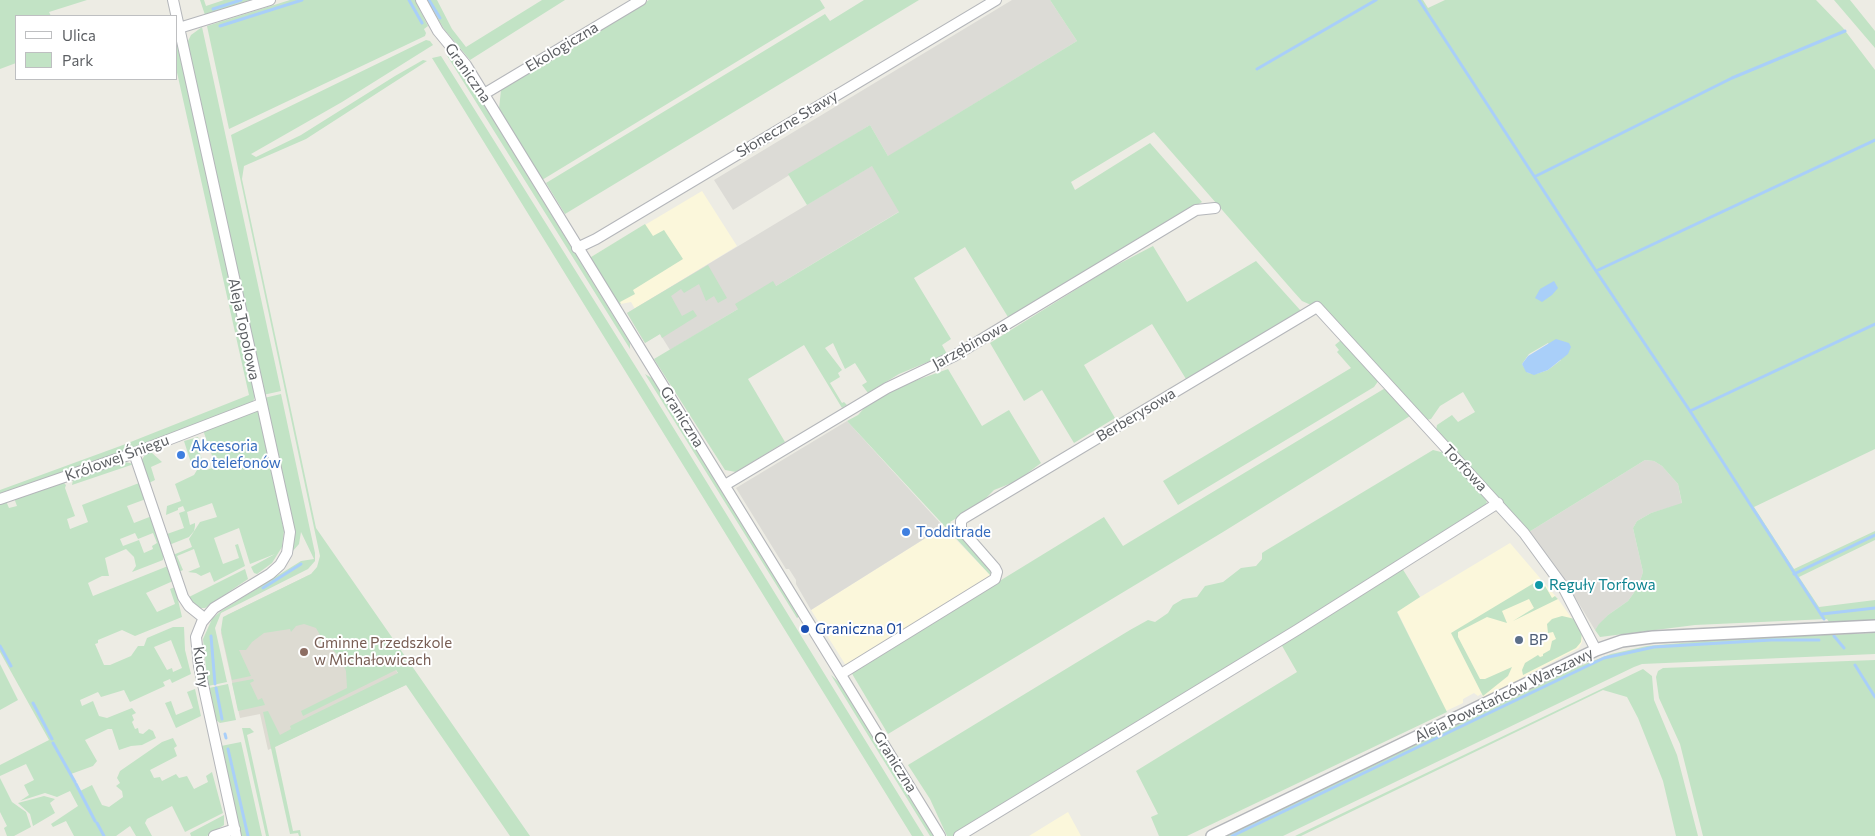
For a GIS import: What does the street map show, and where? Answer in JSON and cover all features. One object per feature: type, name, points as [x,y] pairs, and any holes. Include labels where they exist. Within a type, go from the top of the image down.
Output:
[{"type":"street","name":"Aleja Topolowa","points":[[173,0],[176,15]]},
{"type":"street","points":[[179,28],[270,0]]},
{"type":"street","name":"Graniczna","points":[[421,0],[438,31],[466,65],[940,836]]},
{"type":"street","name":"Ekologiczna","points":[[484,94],[640,0]]},
{"type":"street","name":"Słoneczne Stawy","points":[[577,248],[596,239],[996,0]]},
{"type":"street","name":"Aleja Topolowa","points":[[178,23],[290,532],[284,560],[276,570],[219,605],[204,618]]},
{"type":"street","name":"Jarzębinowa","points":[[725,485],[887,388],[954,356],[1196,210],[1215,208]]},
{"type":"street","name":"Torfowa","points":[[1311,310],[1319,308],[1524,532],[1562,585],[1596,650]]},
{"type":"street","name":"Berberysowa","points":[[841,674],[994,580],[997,572],[961,529],[961,521],[1311,310]]},
{"type":"street","name":"Królowej Śniegu","points":[[0,499],[134,453],[261,404]]},
{"type":"street","points":[[134,453],[183,597],[187,604],[204,618]]},
{"type":"street","points":[[959,836],[1322,614],[1498,503]]},
{"type":"street","name":"Kuchy","points":[[204,618],[197,634],[197,656],[235,833]]},
{"type":"street","name":"Aleja Powstańców Warszawy","points":[[1212,836],[1596,650],[1622,641],[1661,637],[1875,626]]},
{"type":"street","points":[[214,836],[235,833]]},
{"type":"shaded area","points":[[1012,0],[1050,0],[1077,41],[897,151],[925,196],[670,350],[660,334],[645,343],[627,313],[888,156],[870,125],[733,210],[714,180]]},
{"type":"shaded area","points":[[702,191],[737,246],[635,309],[631,302],[621,304],[591,257]]},
{"type":"shaded area","points":[[847,421],[941,524],[932,534],[811,610],[796,584],[796,580],[789,569],[786,569],[736,488]]},
{"type":"shaded area","points":[[1645,460],[1654,461],[1662,466],[1678,484],[1682,504],[1651,513],[1637,521],[1633,528],[1643,572],[1638,587],[1628,601],[1608,615],[1595,630],[1564,579],[1529,532]]},
{"type":"shaded area","points":[[941,524],[990,575],[989,578],[847,665],[845,664],[811,610],[932,534]]},
{"type":"shaded area","points":[[1510,543],[1558,599],[1583,634],[1582,642],[1579,648],[1484,698],[1481,694],[1478,696],[1474,693],[1463,699],[1463,703],[1446,711],[1397,611]]},
{"type":"shaded area","name":"Gminne Przedszkole w Michałowicach","points":[[311,574],[334,581],[406,685],[268,750],[260,714],[240,718],[221,633],[227,615]]},
{"type":"shaded area","points":[[1068,812],[1081,836],[1029,836],[1050,823]]},
{"type":"green space","points":[[0,0],[87,0],[49,12],[50,15],[15,15],[15,63],[0,69]]},
{"type":"green space","points":[[200,0],[204,0],[206,6],[224,0],[252,0],[205,15]]},
{"type":"green space","points":[[290,0],[415,0],[428,26],[424,29],[425,36],[229,129],[207,26]]},
{"type":"green space","points":[[427,0],[437,0],[452,29],[466,47],[542,0],[565,0],[470,60],[444,29]]},
{"type":"green space","points":[[649,0],[820,0],[825,8],[542,180],[499,109],[501,90]]},
{"type":"green space","points":[[864,0],[919,0],[565,214],[546,183],[825,14],[830,21]]},
{"type":"green space","points":[[1050,0],[1423,0],[1428,8],[1445,0],[1816,0],[1843,28],[1875,70],[1875,449],[1754,507],[1794,569],[1875,531],[1875,540],[1799,577],[1819,607],[1875,600],[1875,620],[1829,622],[1827,619],[1695,625],[1600,637],[1595,630],[1608,615],[1628,601],[1638,587],[1643,572],[1633,528],[1637,521],[1651,513],[1682,503],[1678,484],[1662,466],[1654,461],[1645,460],[1529,532],[1436,430],[1437,425],[1452,415],[1458,422],[1475,412],[1463,392],[1440,406],[1431,419],[1427,420],[1423,417],[1318,301],[1311,305],[1302,301],[1154,132],[1071,182],[1075,190],[1150,143],[1202,202],[1013,317],[1008,317],[965,247],[914,278],[951,339],[942,345],[947,354],[899,374],[868,393],[862,385],[867,382],[855,363],[845,369],[833,343],[825,348],[842,370],[838,373],[840,377],[830,383],[842,403],[844,402],[847,405],[842,408],[804,345],[748,379],[785,442],[736,472],[725,470],[654,359],[738,309],[735,304],[773,281],[776,286],[899,212],[872,166],[807,205],[788,174],[870,125],[888,156],[1077,41]],"holes":[[[1548,343],[1561,360],[1548,370],[1536,374],[1528,373],[1522,364],[1529,354]]]},
{"type":"green space","points":[[1834,0],[1850,0],[1875,31],[1875,48]]},
{"type":"green space","points":[[202,27],[281,391],[263,395],[187,43],[191,35]]},
{"type":"green space","points":[[426,40],[430,41],[433,45],[342,102],[251,154],[256,157],[301,135],[395,76],[423,60],[427,61],[306,139],[244,166],[242,179],[316,528],[530,836],[510,836],[406,685],[275,747],[293,831],[300,830],[301,836],[299,836],[298,833],[290,834],[263,712],[268,711],[280,735],[291,729],[290,726],[398,673],[396,670],[303,716],[301,711],[347,688],[346,671],[340,657],[324,641],[320,642],[320,635],[316,628],[304,624],[296,626],[291,632],[290,629],[264,633],[252,642],[246,650],[239,650],[251,676],[232,680],[221,630],[223,617],[311,574],[317,567],[320,556],[231,135]]},
{"type":"green space","points":[[178,43],[255,396],[253,402],[126,451],[0,494],[0,490],[123,445],[249,395],[178,77]]},
{"type":"green space","points":[[446,54],[459,64],[630,343],[630,349]]},
{"type":"green space","points":[[441,56],[644,380],[924,836],[912,836],[432,58]]},
{"type":"green space","points":[[645,224],[653,236],[664,230],[683,259],[633,290],[635,294],[620,302],[621,304],[617,303],[590,260],[591,257]]},
{"type":"green space","points":[[1153,246],[1187,302],[1256,261],[1301,311],[1186,379],[1152,324],[1084,365],[1115,418],[1074,443],[1042,390],[1024,401],[990,343],[1109,269]]},
{"type":"green space","points":[[708,265],[727,298],[718,303],[714,296],[706,301],[699,284],[684,293],[681,289],[671,296],[682,316],[693,310],[697,316],[662,338],[660,334],[645,343],[627,313]]},
{"type":"green space","points":[[1341,340],[1379,380],[1374,387],[1178,505],[1163,481],[1351,368],[1337,352],[1339,350],[1335,345]]},
{"type":"green space","points":[[948,369],[982,426],[1009,410],[1041,463],[1017,481],[994,490],[980,504],[950,522],[991,572],[990,575],[847,421],[858,415],[869,403],[903,385]]},
{"type":"green space","points":[[645,374],[653,379],[694,444],[800,616],[797,618]]},
{"type":"green space","points":[[1387,387],[1410,416],[1223,532],[888,734],[851,672],[1104,517],[1123,546]]},
{"type":"green space","points":[[281,394],[315,553],[315,561],[308,569],[221,613],[215,628],[227,682],[208,686],[203,639],[212,619],[221,611],[301,561],[314,559],[301,532],[299,544],[292,552],[294,528],[264,398]]},
{"type":"green space","points":[[256,411],[259,413],[284,531],[282,547],[272,563],[257,574],[254,573],[251,567],[275,554],[250,564],[239,528],[214,538],[223,564],[239,558],[235,545],[238,544],[245,566],[214,582],[210,572],[201,576],[188,572],[200,567],[194,549],[177,556],[183,570],[179,572],[173,555],[192,547],[189,539],[200,522],[217,517],[212,503],[187,512],[190,525],[195,523],[194,531],[189,537],[169,545],[163,525],[167,534],[184,528],[179,513],[185,511],[183,506],[166,515],[167,506],[181,501],[175,484],[194,475],[197,470],[191,463],[184,441],[198,437],[201,444],[197,446],[206,470],[216,467],[203,430]]},
{"type":"green space","points":[[1433,450],[1445,453],[1487,498],[1486,508],[955,836],[947,836],[930,799],[908,765],[1130,630],[1148,620],[1155,622],[1168,613],[1173,605],[1183,599],[1197,597],[1205,586],[1223,582],[1241,568],[1256,566],[1262,559],[1262,553],[1265,551]]},
{"type":"green space","points":[[151,452],[162,462],[151,467],[155,480],[149,483],[141,461],[145,455]]},
{"type":"green space","points":[[120,461],[134,464],[72,485],[73,480],[81,475]]},
{"type":"green space","points":[[138,473],[164,550],[163,560],[132,572],[136,566],[134,557],[126,549],[105,558],[109,576],[102,576],[88,583],[93,596],[168,566],[173,581],[146,593],[157,612],[175,604],[170,589],[175,587],[182,617],[135,636],[122,630],[98,640],[98,643],[95,644],[104,665],[110,665],[131,656],[138,646],[144,646],[147,638],[173,627],[184,627],[185,650],[191,674],[172,683],[170,679],[163,682],[165,686],[130,702],[124,690],[101,697],[98,692],[80,700],[82,706],[93,701],[99,716],[107,718],[132,708],[136,713],[132,715],[135,729],[138,728],[139,733],[143,734],[149,729],[153,731],[156,738],[142,745],[119,750],[112,729],[108,729],[85,740],[97,761],[93,766],[71,774],[80,791],[92,785],[102,805],[109,807],[123,797],[122,791],[116,786],[120,783],[117,778],[120,771],[162,742],[173,738],[177,746],[174,748],[177,756],[150,770],[154,778],[160,777],[162,781],[176,774],[179,778],[187,776],[194,789],[208,782],[206,776],[212,772],[223,813],[185,832],[172,806],[147,819],[145,823],[152,836],[136,836],[130,826],[116,836],[74,836],[66,821],[53,827],[51,824],[78,806],[70,791],[57,797],[45,793],[20,801],[29,795],[24,785],[34,780],[26,764],[0,776],[0,765],[49,740],[0,652],[0,503],[6,501],[9,508],[17,506],[14,498],[63,482],[66,485],[65,488],[75,516],[67,519],[70,529],[88,522],[82,505],[139,483]],"holes":[[[146,499],[152,516],[134,523],[127,506]],[[135,533],[138,539],[153,533],[157,543],[152,546],[153,549],[144,553],[139,540],[123,546],[120,539]],[[171,640],[182,668],[173,672],[172,668],[167,670],[154,647]]]},
{"type":"green space","points":[[1402,568],[1420,597],[1397,612],[1447,712],[1187,836],[1159,836],[1151,817],[1158,814],[1136,771],[1297,672],[1281,644]]},
{"type":"green space","points":[[245,569],[248,579],[205,608],[198,608],[187,598]]},
{"type":"green space","points":[[1541,579],[1552,598],[1555,596],[1558,599],[1513,621],[1534,608],[1529,599],[1502,611],[1507,623],[1487,617],[1458,632],[1458,637],[1480,679],[1485,679],[1512,667],[1508,676],[1483,696],[1451,633],[1534,583],[1539,588],[1542,586],[1538,580]]},
{"type":"green space","points":[[1562,616],[1575,619],[1582,632],[1581,642],[1576,648],[1523,675],[1522,670],[1525,663],[1538,655],[1540,657],[1543,656],[1543,654],[1550,650],[1552,641],[1556,639],[1553,632],[1548,633],[1547,624],[1552,619]]},
{"type":"green space","points":[[1875,633],[1875,654],[1642,664],[1283,836],[1226,836],[1572,669],[1611,654],[1647,646],[1727,639]]},
{"type":"green space","points":[[1875,660],[1875,836],[1703,836],[1680,744],[1659,698],[1656,677],[1658,671],[1663,668]]},
{"type":"green space","points":[[0,664],[18,700],[0,710]]},
{"type":"green space","points":[[1643,669],[1652,676],[1654,700],[1677,755],[1698,836],[1676,836],[1663,781],[1638,718],[1627,697],[1603,690],[1301,836],[1295,836]]},
{"type":"green space","points":[[831,675],[840,683],[936,836],[930,836]]},
{"type":"green space","points":[[253,679],[254,681],[250,683],[258,700],[262,698],[265,705],[238,711],[232,683]]},
{"type":"green space","points":[[228,684],[236,720],[220,723],[216,720],[209,688]]},
{"type":"green space","points":[[195,689],[201,716],[176,728],[165,703],[171,701],[176,715],[193,708],[187,692]]},
{"type":"green space","points":[[242,728],[250,728],[254,732],[247,735],[269,836],[266,836]]},
{"type":"green space","points":[[241,742],[262,836],[241,836],[221,746]]},
{"type":"green space","points":[[0,778],[12,802],[26,812],[31,827],[14,836],[7,836],[4,828],[7,826],[0,812]]},
{"type":"green space","points":[[44,796],[55,799],[50,803],[55,813],[33,826],[30,814],[18,803]]},
{"type":"green space","points":[[224,815],[224,825],[207,836],[191,836],[190,833]]},
{"type":"water","points":[[1554,281],[1558,288],[1552,295],[1542,302],[1535,298],[1540,289]]},
{"type":"water","points":[[1556,339],[1569,343],[1571,347],[1568,354],[1548,370],[1534,375],[1526,372],[1522,364],[1528,356]]},
{"type":"waterway","points":[[213,9],[241,0]]},
{"type":"waterway","points":[[220,26],[302,0]]},
{"type":"waterway","points":[[409,0],[422,23]]},
{"type":"waterway","points":[[429,0],[440,18]]},
{"type":"waterway","points":[[1257,69],[1376,0]]},
{"type":"waterway","points":[[1419,0],[1690,411],[1824,619]]},
{"type":"waterway","points":[[1536,176],[1732,78],[1845,31]]},
{"type":"waterway","points":[[1596,271],[1875,140]]},
{"type":"waterway","points":[[1690,411],[1875,324]]},
{"type":"waterway","points":[[1794,574],[1875,535]]},
{"type":"waterway","points":[[263,588],[301,564]]},
{"type":"waterway","points":[[1822,614],[1875,608]]},
{"type":"waterway","points":[[211,636],[215,684]]},
{"type":"waterway","points":[[1834,636],[1844,648]]},
{"type":"waterway","points":[[1232,836],[1604,658],[1654,647],[1771,640],[1819,640]]},
{"type":"waterway","points":[[0,646],[11,666]]},
{"type":"waterway","points":[[1855,665],[1875,697]]},
{"type":"waterway","points":[[216,688],[222,719]]},
{"type":"waterway","points":[[33,703],[52,739]]},
{"type":"waterway","points":[[225,734],[226,738]]},
{"type":"waterway","points":[[53,743],[75,782]]},
{"type":"waterway","points":[[228,749],[248,836]]},
{"type":"waterway","points":[[76,784],[95,821]]},
{"type":"waterway","points":[[97,823],[104,836]]},
{"type":"place","name":"Akcesoria do telefonów","points":[[181,455]]},
{"type":"place","name":"Todditrade","points":[[906,532]]},
{"type":"place","name":"Reguły Torfowa","points":[[1539,585]]},
{"type":"place","name":"Graniczna 01","points":[[805,629]]},
{"type":"place","name":"BP","points":[[1519,640]]},
{"type":"place","name":"Gminne Przedszkole w Michałowicach","points":[[304,652]]}]
